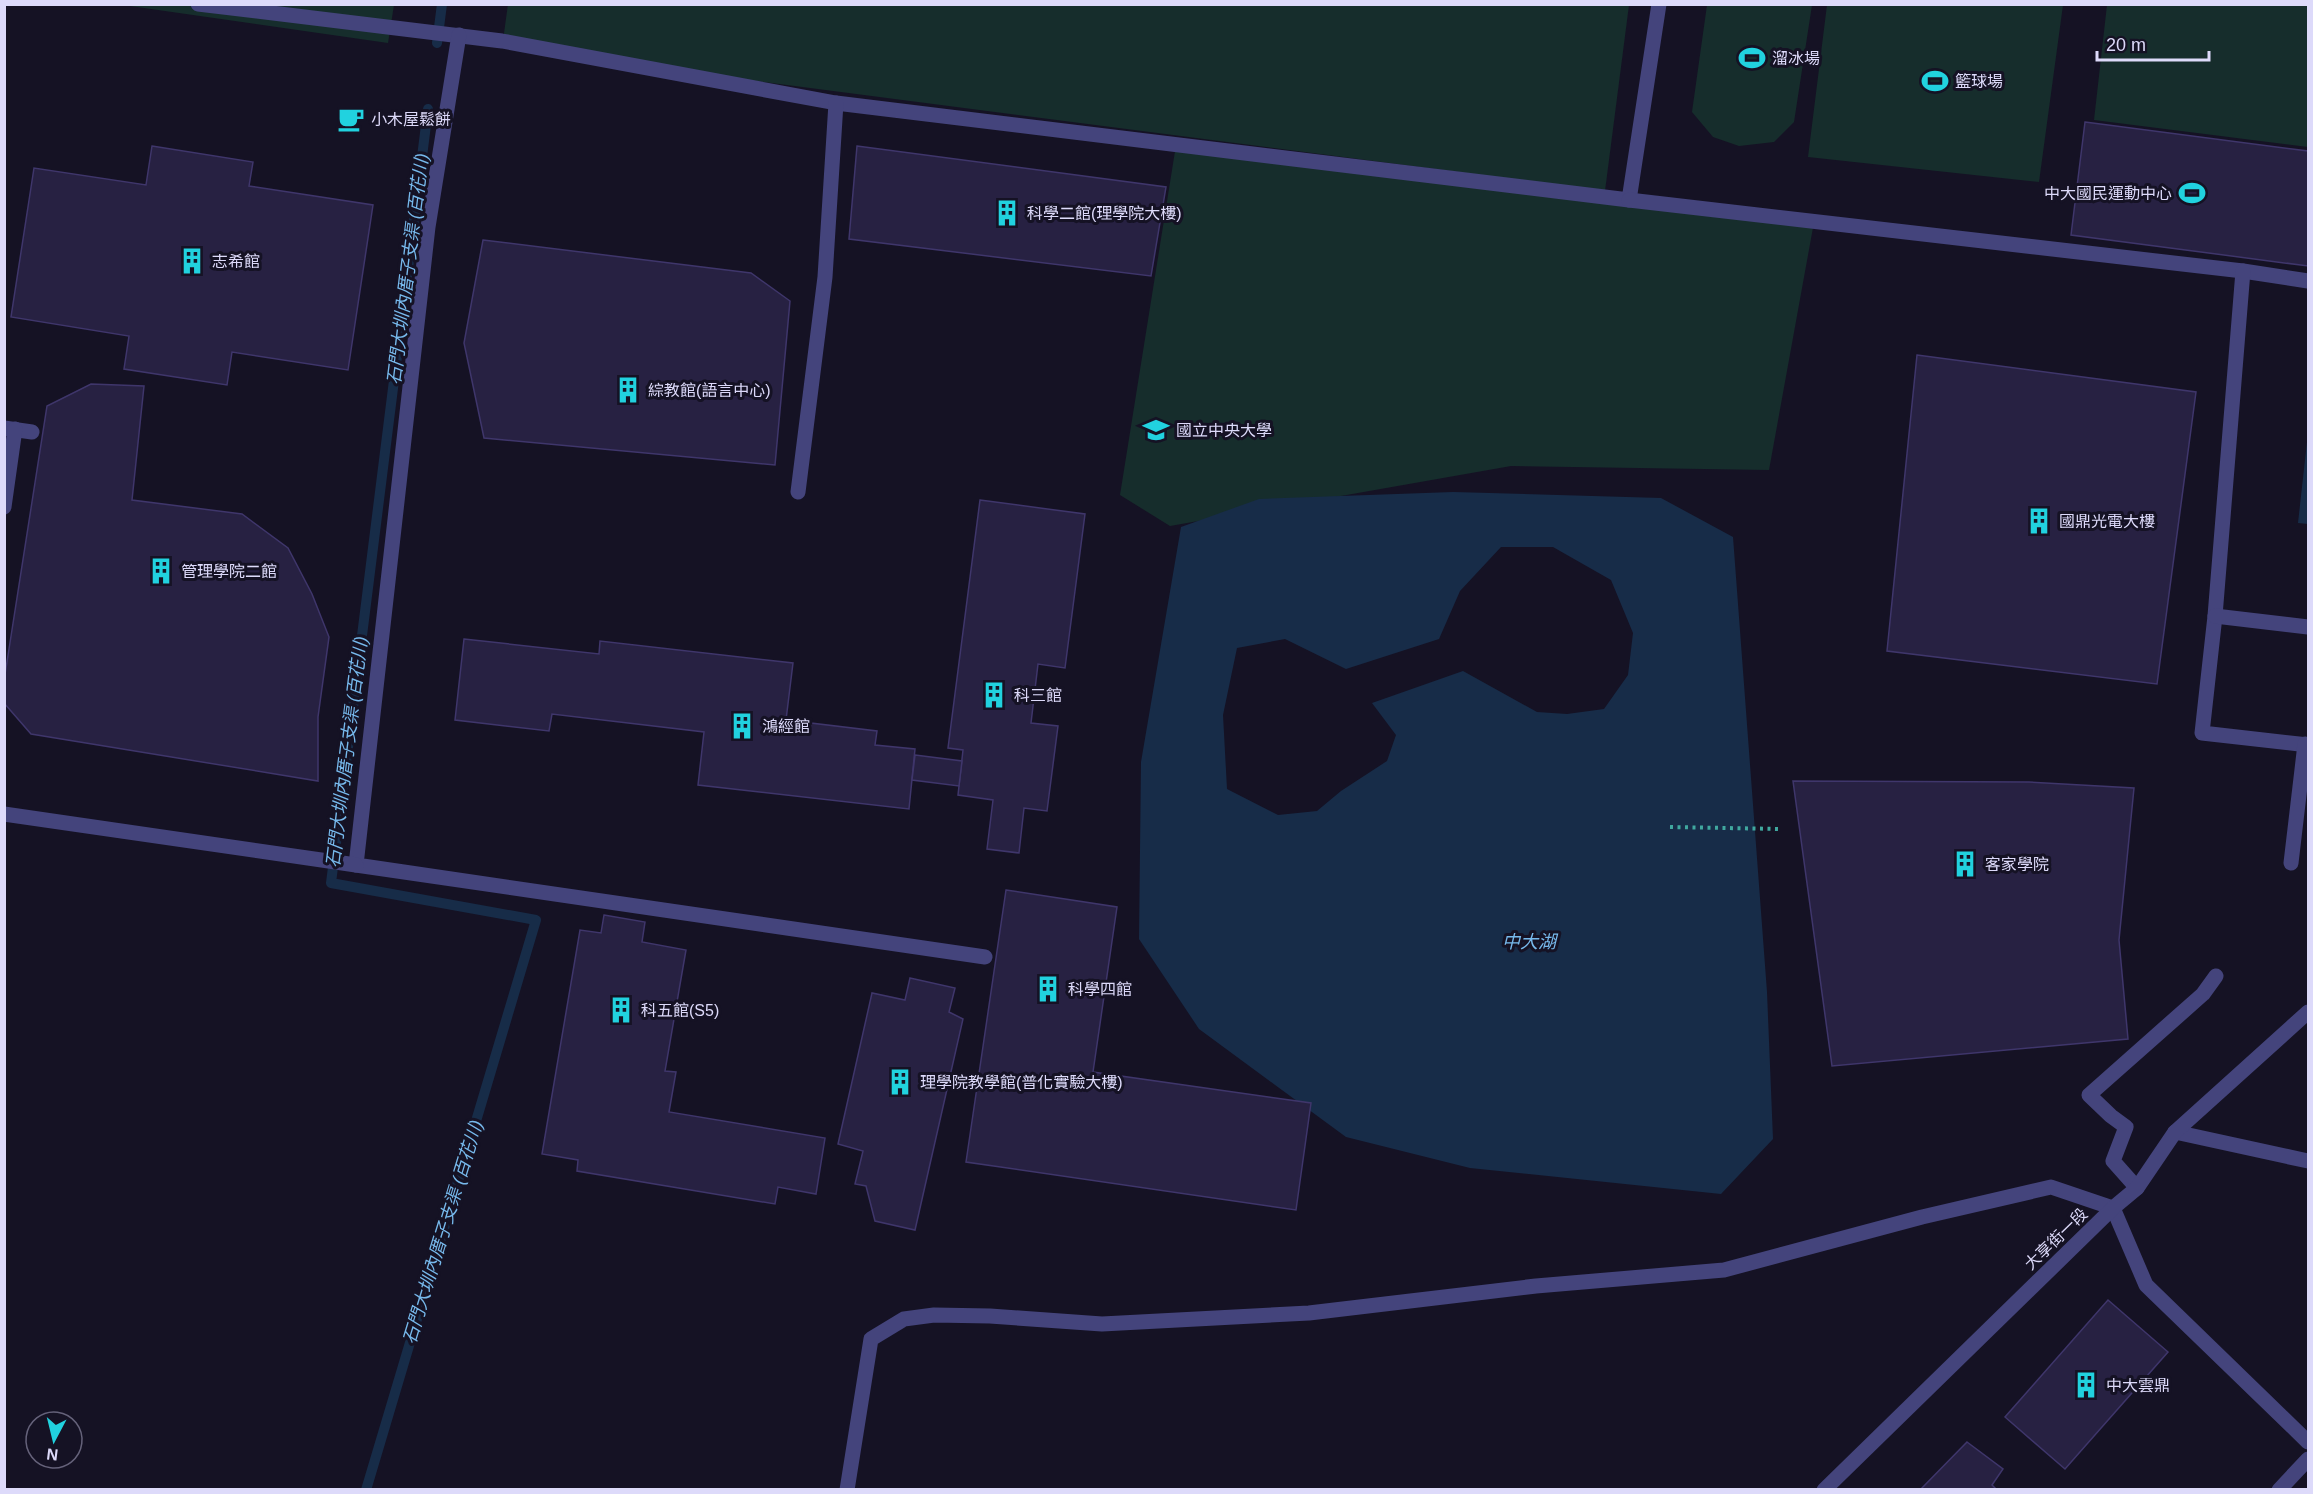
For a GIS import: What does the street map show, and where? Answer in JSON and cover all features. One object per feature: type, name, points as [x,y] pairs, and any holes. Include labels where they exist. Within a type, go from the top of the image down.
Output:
[{"type":"street","points":[[198,4],[502,41],[836,103],[1629,201],[2308,281]]},
{"type":"street","points":[[1629,201],[1659,4]]},
{"type":"street","points":[[356,865],[428,227],[459,36]]},
{"type":"street","points":[[798,492],[825,277],[836,103]]},
{"type":"street","points":[[2243,272],[2215,616],[2202,733],[2307,745],[2290,863]]},
{"type":"street","points":[[4,507],[10,429],[32,432]]},
{"type":"street","points":[[2215,616],[2308,627]]},
{"type":"street","points":[[4,814],[985,957]]},
{"type":"street","points":[[2137,1188],[2113,1161],[2126,1127],[2090,1095],[2203,994],[2216,976]]},
{"type":"street","name":"大享街一段","points":[[1824,1490],[2113,1208],[2137,1188],[2175,1132],[2308,1012]]},
{"type":"street","points":[[2175,1132],[2308,1161]]},
{"type":"street","points":[[847,1490],[871,1339],[904,1319],[934,1315],[990,1316],[1102,1324],[1309,1313],[1536,1286],[1724,1270],[1922,1217],[2051,1187],[2113,1208],[2146,1285],[2308,1442]]},
{"type":"street","points":[[2279,1490],[2308,1459]]},
{"type":"path","points":[[1670,827],[1781,829]]},
{"type":"green space","points":[[508,4],[1629,5],[1605,191],[502,48]]},
{"type":"green space","points":[[123,5],[394,5],[388,43]]},
{"type":"green space","name":"溜冰場","points":[[1707,5],[1812,5],[1794,122],[1774,142],[1739,146],[1713,137],[1692,112]]},
{"type":"green space","name":"籃球場","points":[[1827,5],[2063,5],[2039,182],[1808,157]]},
{"type":"green space","points":[[2107,5],[2308,5],[2308,147],[2094,120]]},
{"type":"green space","points":[[1176,145],[1814,222],[1769,470],[1511,466],[1170,526],[1120,495]]},
{"type":"water","points":[[2308,433],[2308,524],[2298,523]]},
{"type":"water","name":"中大湖","points":[[1453,492],[1661,498],[1733,537],[1767,992],[1773,1139],[1721,1194],[1470,1168],[1346,1137],[1199,1029],[1139,939],[1141,762],[1181,527],[1259,499]],"holes":[[[1501,547],[1553,547],[1611,580],[1633,633],[1628,675],[1604,709],[1567,714],[1537,712],[1463,671],[1372,703],[1396,735],[1387,761],[1341,791],[1317,811],[1278,815],[1227,789],[1223,715],[1237,648],[1285,639],[1346,669],[1439,639],[1460,591]]]},
{"type":"building","name":"中大國民運動中心","points":[[2085,122],[2308,151],[2308,266],[2071,235]]},
{"type":"building","name":"志希館","points":[[152,146],[253,162],[249,186],[373,205],[348,370],[232,352],[227,385],[124,369],[129,336],[11,317],[34,168],[146,185]]},
{"type":"building","name":"科學二館(理學院大樓)","points":[[857,146],[1166,187],[1151,276],[849,239]]},
{"type":"building","name":"綜教館(語言中心)","points":[[483,240],[751,273],[790,301],[775,465],[484,438],[464,343]]},
{"type":"building","name":"國鼎光電大樓","points":[[1917,355],[2196,392],[2157,684],[1887,651]]},
{"type":"building","name":"管理學院二館","points":[[91,384],[144,386],[132,500],[242,514],[288,548],[312,594],[329,637],[318,717],[318,781],[31,734],[4,703],[4,681],[47,406]]},
{"type":"building","name":"科三館","points":[[980,500],[1085,514],[1065,668],[1038,664],[1031,723],[1058,726],[1047,811],[1024,808],[1019,853],[987,849],[993,800],[958,795],[963,750],[948,748]]},
{"type":"building","name":"鴻經館","points":[[464,639],[599,654],[600,641],[793,663],[786,720],[877,731],[875,745],[915,749],[909,809],[698,785],[704,732],[552,714],[549,731],[455,720]]},
{"type":"building","points":[[915,755],[962,761],[959,786],[912,780]]},
{"type":"building","name":"客家學院","points":[[1793,781],[2029,782],[2134,788],[2119,940],[2128,1039],[1832,1066]]},
{"type":"building","name":"科學四館","points":[[1006,890],[1117,907],[1093,1072],[1311,1103],[1296,1210],[966,1162]]},
{"type":"building","name":"科五館(S5)","points":[[604,915],[645,922],[642,942],[686,950],[665,1071],[676,1072],[669,1112],[825,1138],[816,1194],[778,1187],[775,1204],[577,1171],[578,1160],[542,1154],[580,930],[601,933]]},
{"type":"building","name":"理學院教學館(普化實驗大樓)","points":[[910,978],[955,988],[949,1012],[963,1019],[915,1230],[875,1221],[866,1186],[855,1184],[863,1151],[838,1144],[872,993],[905,1000]]},
{"type":"building","name":"中大雲鼎","points":[[2108,1300],[2168,1352],[2065,1469],[2005,1417]]},
{"type":"building","points":[[1967,1442],[2003,1469],[1992,1485],[1997,1490],[1920,1490]]},
{"type":"waterway","name":"石門大圳內厝子支渠 (百花川)","points":[[437,43],[442,4]]},
{"type":"waterway","name":"石門大圳內厝子支渠 (百花川)","points":[[366,1490],[536,920],[331,883],[428,109]]},
{"type":"place","name":"溜冰場","points":[[1752,58]]},
{"type":"place","name":"籃球場","points":[[1935,81]]},
{"type":"place","name":"小木屋鬆餅","points":[[351,119]]},
{"type":"place","name":"中大國民運動中心","points":[[2192,193]]},
{"type":"place","name":"科學二館(理學院大樓)","points":[[1007,213]]},
{"type":"place","name":"志希館","points":[[192,261]]},
{"type":"place","name":"綜教館(語言中心)","points":[[628,390]]},
{"type":"place","name":"國立中央大學","points":[[1156,430]]},
{"type":"place","name":"國鼎光電大樓","points":[[2039,521]]},
{"type":"place","name":"管理學院二館","points":[[161,571]]},
{"type":"place","name":"科三館","points":[[994,695]]},
{"type":"place","name":"鴻經館","points":[[742,726]]},
{"type":"place","name":"客家學院","points":[[1965,864]]},
{"type":"place","name":"科學四館","points":[[1048,989]]},
{"type":"place","name":"科五館(S5)","points":[[621,1010]]},
{"type":"place","name":"理學院教學館(普化實驗大樓)","points":[[900,1082]]},
{"type":"place","name":"中大雲鼎","points":[[2086,1385]]}]
